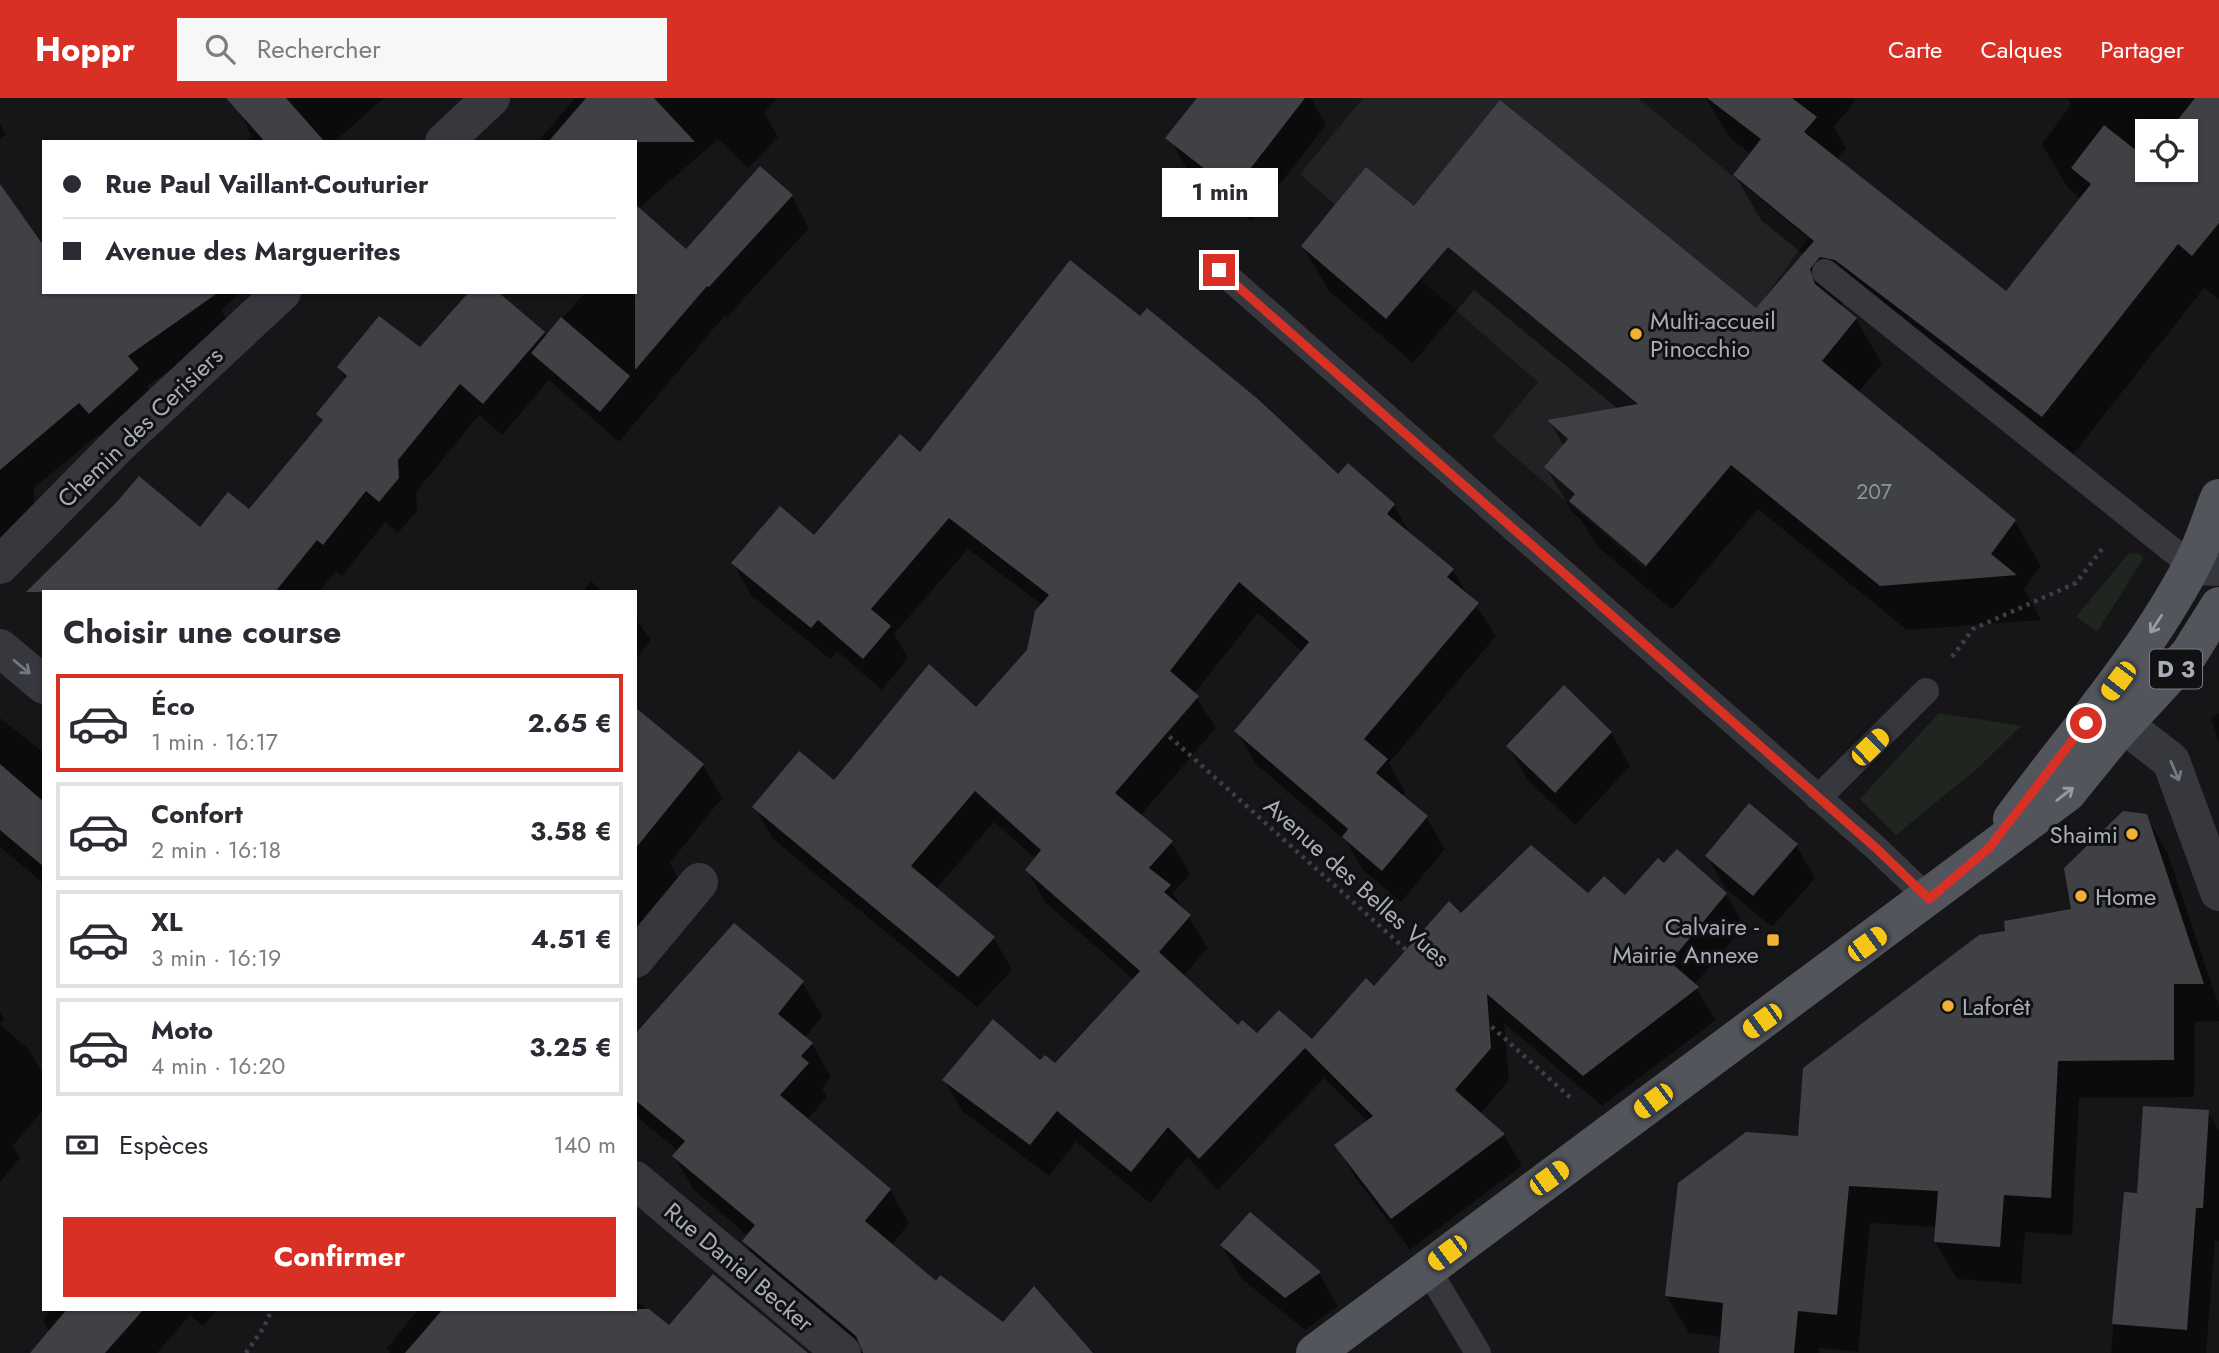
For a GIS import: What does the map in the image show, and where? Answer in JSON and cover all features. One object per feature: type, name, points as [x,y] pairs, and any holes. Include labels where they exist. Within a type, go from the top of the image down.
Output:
[{"type":"main road","name":"D 3","points":[[1989,848],[2206,566],[2219,498]]},
{"type":"main road","name":"D 3","points":[[1315,1353],[1929,899],[1989,848],[2077,784],[2115,734],[2126,726],[2189,654],[2219,606]]},
{"type":"street","points":[[446,140],[491,98]]},
{"type":"street","name":"Chemin des Cerisiers","points":[[0,565],[120,443],[280,294]]},
{"type":"street","points":[[0,648],[42,683]]},
{"type":"street","points":[[2086,723],[2126,726],[2171,761],[2219,892]]},
{"type":"street","points":[[637,957],[699,882]]},
{"type":"street","name":"Rue Daniel Becker","points":[[637,1182],[842,1353]]},
{"type":"lane","points":[[1219,270],[1818,797],[1929,899]]},
{"type":"lane","points":[[1825,272],[2129,516],[2206,566]]},
{"type":"lane","points":[[1818,797],[1926,691]]},
{"type":"lane","points":[[1427,1268],[1478,1353]]},
{"type":"path","points":[[1926,691],[1973,629],[2076,583],[2129,516]]},
{"type":"path","name":"Avenue des Belles Vues","points":[[1081,657],[1610,1133]]},
{"type":"path","points":[[246,1353],[264,1327],[271,1311]]},
{"type":"shaded area","name":"Multi-accueil Pinocchio","points":[[1363,98],[1638,98],[1808,238],[1758,307],[1821,361],[1644,569],[1492,437],[1538,382],[1300,174]]},
{"type":"shaded area","points":[[2129,553],[2141,554],[2143,559],[2097,632],[2076,617]]},
{"type":"shaded area","points":[[1939,713],[2021,726],[1978,768],[1896,835],[1860,799]]},
{"type":"building","points":[[226,98],[286,98],[323,140],[263,140]]},
{"type":"building","points":[[586,98],[654,98],[695,142],[637,140],[550,140]]},
{"type":"building","points":[[1197,98],[1305,98],[1233,191],[1165,138]]},
{"type":"building","points":[[1707,98],[1792,98],[1817,117],[1804,132],[2006,291],[2091,184],[2071,168],[2104,125],[2135,150],[2135,182],[2198,182],[2198,119],[2178,119],[2195,98],[2219,98],[2219,223],[2192,256],[2178,244],[2042,417],[1835,260],[1820,257],[1810,269],[1815,284],[1857,318],[1822,361],[2016,520],[1991,554],[2017,575],[1880,586],[1731,465],[1646,566],[1569,501],[1575,494],[1544,467],[1568,439],[1547,420],[1638,404],[1448,247],[1386,319],[1301,246],[1366,167],[1414,206],[1500,100],[1756,308],[1814,241],[1733,175],[1761,139]]},
{"type":"building","points":[[760,166],[793,195],[709,287],[707,286],[635,370],[637,206],[686,249]]},
{"type":"building","points":[[0,184],[42,243],[42,294],[216,294],[128,356],[139,369],[89,414],[79,403],[0,470]]},
{"type":"building","points":[[1070,260],[1140,316],[1147,308],[1259,400],[1338,474],[1348,463],[1395,504],[1387,514],[1454,569],[1447,577],[1479,603],[1364,739],[1388,759],[1376,773],[1428,816],[1382,871],[1342,837],[1348,829],[1234,731],[1309,642],[1239,582],[1170,671],[1199,696],[1115,793],[1173,841],[1149,868],[1171,885],[1164,892],[1191,915],[1159,952],[1238,1025],[1242,1020],[1257,1033],[1279,1010],[1312,1039],[1366,978],[1374,986],[1449,901],[1461,913],[1531,845],[1588,893],[1604,876],[1625,895],[1658,858],[1664,863],[1677,849],[1727,893],[1670,962],[1699,987],[1583,1076],[1487,994],[1491,1048],[1455,1090],[1505,1134],[1391,1219],[1334,1145],[1373,1116],[1305,1048],[1199,1159],[1168,1127],[1131,1172],[1057,1111],[1030,1145],[942,1080],[993,1019],[1040,1060],[1045,1055],[1055,1063],[1140,971],[1025,870],[1041,850],[975,791],[911,866],[995,937],[958,977],[752,807],[799,751],[834,780],[929,664],[976,707],[1027,650],[1035,611],[1049,595],[949,518],[871,609],[891,626],[863,659],[818,620],[811,628],[731,563],[780,506],[814,535],[900,434],[920,452]]},
{"type":"building","points":[[467,294],[500,294],[545,332],[483,404],[460,384],[398,460],[399,478],[379,502],[366,491],[323,545],[317,540],[277,590],[26,592],[116,503],[139,476],[200,527],[228,492],[249,509],[323,420],[316,414],[347,376],[337,367],[379,316],[420,347]]},
{"type":"building","points":[[561,317],[630,376],[600,412],[531,353]]},
{"type":"building","points":[[1564,685],[1612,732],[1555,793],[1506,746]]},
{"type":"building","points":[[637,709],[704,764],[637,847]]},
{"type":"building","points":[[0,764],[42,800],[42,865],[0,830]]},
{"type":"building","points":[[1749,803],[1798,844],[1753,896],[1705,856]]},
{"type":"building","points":[[2123,811],[2147,814],[2204,984],[2174,984],[2174,1060],[2058,1061],[2051,1198],[2004,1195],[2000,1247],[1934,1242],[1938,1191],[1849,1186],[1837,1315],[1798,1311],[1794,1353],[1719,1353],[1723,1303],[1665,1296],[1678,1183],[1746,1132],[1798,1136],[1803,1068],[1979,935],[2005,931],[2004,921],[2071,909],[2064,868]]},
{"type":"building","points":[[734,923],[804,981],[778,1014],[813,1043],[801,1056],[809,1063],[780,1095],[891,1189],[865,1221],[936,1281],[940,1275],[1003,1322],[1034,1286],[1093,1353],[863,1353],[856,1336],[742,1241],[755,1225],[672,1156],[685,1141],[637,1102],[637,1032]]},
{"type":"building","points":[[2143,1106],[2209,1110],[2203,1208],[2196,1208],[2187,1330],[2112,1324],[2124,1192],[2137,1193]]},
{"type":"building","points":[[1250,1212],[1321,1272],[1285,1298],[1220,1245]]},
{"type":"building","points":[[713,1274],[808,1353],[405,1353],[441,1311],[649,1309],[669,1325]]},
{"type":"building","points":[[65,1311],[142,1311],[105,1353],[30,1353]]},
{"type":"place","name":"Multi-accueil Pinocchio","points":[[1636,334]]},
{"type":"place","name":"Shaimi","points":[[2132,834]]},
{"type":"place","name":"Home","points":[[2081,896]]},
{"type":"place","name":"Calvaire - Mairie Annexe","points":[[1773,940]]},
{"type":"place","name":"Laforêt","points":[[1948,1006]]},
{"type":"route","points":[[1219,270],[1876,848],[1929,899],[1989,848],[2086,723]]}]
